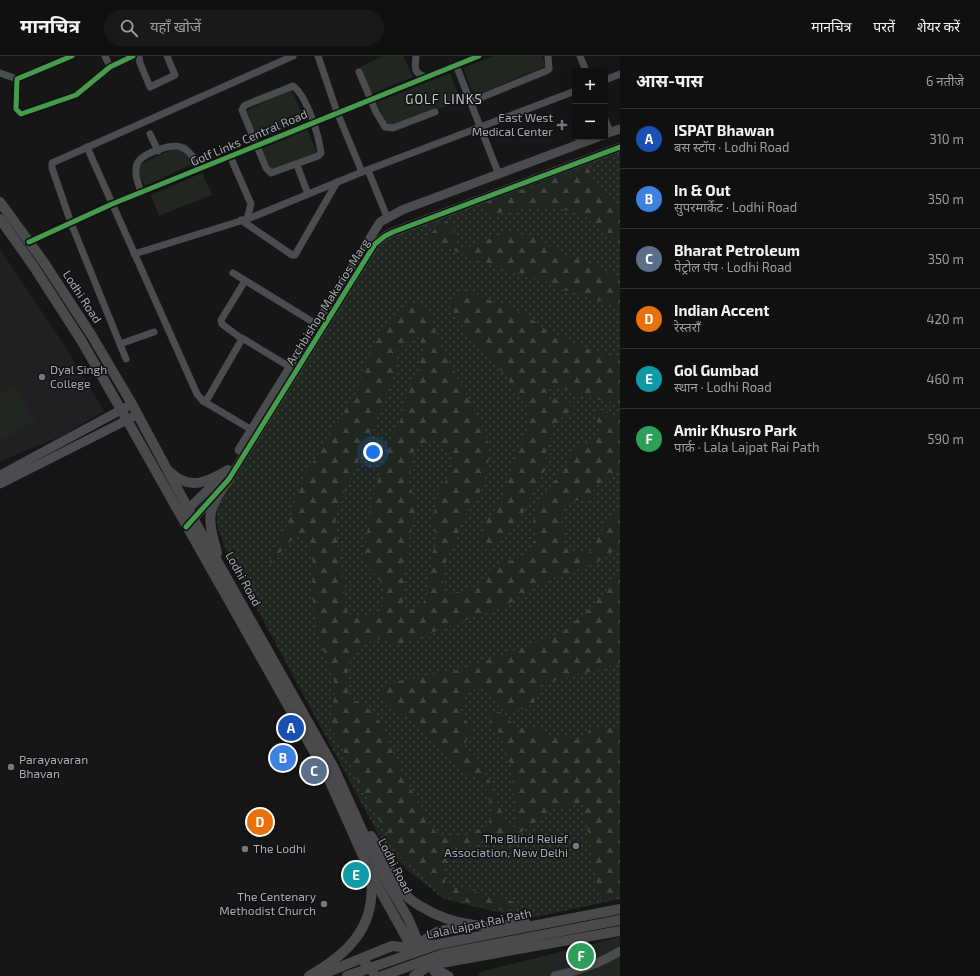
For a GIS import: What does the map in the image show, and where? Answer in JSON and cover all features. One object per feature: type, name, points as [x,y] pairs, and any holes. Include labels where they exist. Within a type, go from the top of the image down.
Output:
[{"type":"main road","name":"Lodhi Road","points":[[0,202],[29,242],[92,336],[132,404],[188,509],[334,768],[380,870],[408,918],[415,946]]},
{"type":"main road","name":"Lodhi Road","points":[[0,219],[64,313],[127,420],[180,517],[326,773],[371,874],[415,946]]},
{"type":"main road","points":[[166,468],[177,479],[187,483],[210,481],[228,474]]},
{"type":"main road","points":[[220,566],[209,525],[209,513],[228,474]]},
{"type":"main road","points":[[352,806],[377,845],[392,875],[409,898],[433,914],[469,925]]},
{"type":"main road","points":[[309,976],[330,962],[359,937],[369,916],[373,895],[371,874]]},
{"type":"main road","points":[[318,976],[392,946],[415,946],[437,932],[469,925],[514,925],[620,905]]},
{"type":"main road","name":"Lala Lajpat Rai Path","points":[[347,976],[439,944],[620,909]]},
{"type":"main road","name":"Lala Lajpat Rai Path","points":[[382,976],[444,954],[620,920]]},
{"type":"main road","points":[[414,976],[426,970],[620,931]]},
{"type":"main road","name":"Lodhi Road","points":[[426,970],[433,960],[431,951],[427,946],[415,946],[408,954],[409,962],[415,968],[426,970],[438,976]]},
{"type":"main road","points":[[357,961],[368,965],[375,976]]},
{"type":"street","points":[[0,73],[17,79],[72,56]]},
{"type":"street","points":[[105,56],[110,67]]},
{"type":"street","points":[[17,79],[16,109],[21,114],[76,95],[110,67],[133,56]]},
{"type":"street","points":[[139,56],[140,63],[150,87],[175,75],[167,56]]},
{"type":"street","points":[[126,359],[71,223],[52,166],[54,162],[292,56]]},
{"type":"street","points":[[318,56],[337,112],[387,217]]},
{"type":"street","points":[[416,56],[415,70],[417,74],[426,77]]},
{"type":"street","name":"Golf Links Central Road","points":[[29,242],[141,192],[479,56]]},
{"type":"street","points":[[470,102],[546,71],[549,69],[548,56]]},
{"type":"street","points":[[580,56],[585,68]]},
{"type":"street","points":[[456,65],[499,175]]},
{"type":"street","points":[[359,72],[382,124],[388,128],[435,112]]},
{"type":"street","points":[[608,79],[620,74]]},
{"type":"street","points":[[293,86],[296,88],[313,122],[321,153],[318,156],[297,165],[271,173],[266,168],[242,110],[244,106],[293,86]]},
{"type":"street","points":[[134,254],[244,219],[572,92]]},
{"type":"street","points":[[608,133],[620,129]]},
{"type":"street","points":[[150,134],[158,151]]},
{"type":"street","name":"Archbishop Makarios Marg","points":[[180,517],[224,475],[228,474],[252,430],[290,367],[320,326],[375,228],[380,222],[387,217],[590,140]]},
{"type":"street","points":[[141,192],[136,176],[138,162],[141,158],[170,145],[182,147],[202,168]]},
{"type":"street","points":[[87,147],[197,394],[203,401],[252,430]]},
{"type":"street","name":"Archbishop Makarios Marg","points":[[186,527],[194,519],[228,474],[320,326],[375,244],[385,236],[620,147]]},
{"type":"street","points":[[230,156],[251,204],[244,219]]},
{"type":"street","points":[[297,165],[308,194]]},
{"type":"street","points":[[244,219],[292,255],[295,255],[337,182]]},
{"type":"street","points":[[233,274],[320,326]]},
{"type":"street","points":[[245,281],[221,320],[222,324],[290,367]]},
{"type":"street","points":[[120,344],[154,332]]},
{"type":"street","points":[[203,401],[208,398],[242,338]]},
{"type":"street","points":[[0,474],[132,404]]},
{"type":"street","points":[[0,484],[137,415]]},
{"type":"street","points":[[555,976],[571,973],[608,959],[620,951]]},
{"type":"street","points":[[426,970],[449,976]]},
{"type":"shaded area","name":"Dyal Singh College","points":[[0,249],[63,343],[104,411],[62,436],[1,461],[0,458]]},
{"type":"green space","points":[[383,56],[403,56],[413,77],[371,94],[360,67]]},
{"type":"green space","points":[[493,56],[542,56],[546,66],[474,96],[463,68]]},
{"type":"green space","points":[[450,73],[461,101],[387,128],[377,102]]},
{"type":"green space","points":[[291,89],[305,120],[258,139],[246,111]]},
{"type":"green space","points":[[307,129],[317,153],[272,172],[261,149]]},
{"type":"green space","points":[[186,143],[195,163],[145,186],[136,166]]},
{"type":"green space","points":[[620,151],[620,899],[526,919],[444,899],[406,869],[383,843],[226,551],[217,526],[217,507],[376,249],[396,233],[542,182]]},
{"type":"green space","points":[[587,167],[604,196],[620,210],[620,245],[599,226],[583,216],[566,210],[556,208],[533,209],[525,207],[507,214],[503,211],[495,219],[484,212],[484,203]]},
{"type":"green space","points":[[202,173],[212,195],[159,216],[151,195]]},
{"type":"green space","points":[[451,218],[457,245],[463,249],[507,232],[524,235],[541,239],[562,254],[588,262],[620,279],[620,309],[582,294],[563,290],[544,281],[473,259],[427,238],[436,228]]},
{"type":"green space","points":[[462,291],[474,292],[494,302],[511,307],[533,320],[552,334],[560,335],[599,353],[620,357],[620,404],[581,396],[557,386],[549,387],[546,393],[549,399],[574,403],[574,408],[555,423],[551,430],[550,439],[546,446],[546,468],[520,518],[496,547],[484,548],[479,542],[488,518],[502,501],[517,453],[528,429],[529,417],[527,407],[520,394],[494,362],[471,341],[450,306],[451,300]]},
{"type":"green space","points":[[422,302],[429,310],[440,344],[478,417],[488,442],[490,453],[483,488],[463,520],[456,541],[449,550],[444,571],[444,595],[479,587],[486,575],[493,568],[505,561],[518,558],[530,548],[536,538],[533,529],[534,520],[540,502],[575,450],[594,439],[599,434],[601,430],[595,413],[602,410],[620,417],[620,469],[594,487],[595,498],[588,501],[577,500],[566,507],[561,517],[565,545],[573,553],[589,553],[607,521],[620,510],[620,546],[598,562],[534,587],[507,605],[401,644],[385,639],[378,639],[366,644],[352,657],[348,667],[346,686],[351,698],[370,710],[382,724],[398,764],[430,825],[438,834],[459,836],[471,834],[489,823],[492,807],[482,780],[456,767],[440,744],[410,719],[386,706],[380,692],[382,687],[387,683],[460,670],[560,634],[594,605],[620,572],[620,664],[541,684],[537,698],[534,702],[530,706],[520,710],[506,712],[495,703],[489,690],[482,687],[467,692],[460,708],[467,722],[473,727],[473,735],[468,737],[465,744],[465,751],[473,752],[488,778],[506,823],[515,827],[517,822],[511,767],[499,732],[490,727],[490,711],[500,712],[517,728],[537,728],[548,738],[572,737],[574,740],[587,735],[590,728],[603,726],[613,728],[620,726],[620,896],[600,901],[583,804],[556,808],[517,835],[506,838],[487,837],[453,857],[445,867],[445,883],[517,903],[513,908],[496,910],[446,897],[400,857],[371,806],[329,724],[334,706],[334,679],[317,632],[312,594],[313,563],[311,553],[304,540],[298,537],[287,543],[278,558],[271,564],[270,561],[291,516],[292,504],[307,472],[360,386],[365,367],[382,328],[400,309],[414,303]],"holes":[[[417,336],[423,349],[419,362],[421,366],[407,392],[400,422],[391,440],[371,502],[364,555],[370,570],[382,583],[386,598],[378,612],[364,617],[348,616],[335,524],[339,503],[382,406],[397,368],[395,359],[399,349],[407,341]],[[433,438],[444,444],[453,461],[447,479],[437,496],[433,519],[438,536],[433,551],[428,591],[423,604],[411,610],[402,610],[407,552],[416,505],[409,482],[412,454],[417,446]]]},
{"type":"green space","points":[[15,386],[35,421],[0,441],[0,395]]},
{"type":"green space","points":[[620,937],[620,976],[478,976],[480,972]]},
{"type":"cycle path","points":[[72,56],[17,79],[16,109],[21,114],[76,95],[110,67],[133,56]]},
{"type":"cycle path","points":[[29,242],[112,204],[479,56]]},
{"type":"cycle path","points":[[186,527],[229,479],[375,244],[393,232],[620,147]]},
{"type":"place","name":"East West Medical Center","points":[[562,125]]},
{"type":"place","name":"Dyal Singh College","points":[[42,377]]},
{"type":"place","name":"ISPAT Bhawan","points":[[291,728]]},
{"type":"place","name":"In & Out","points":[[283,758]]},
{"type":"place","name":"Parayavaran Bhavan","points":[[11,767]]},
{"type":"place","name":"Bharat Petroleum","points":[[314,771]]},
{"type":"place","name":"Indian Accent","points":[[260,822]]},
{"type":"place","name":"The Blind Relief Association, New Delhi","points":[[576,846]]},
{"type":"place","name":"The Lodhi","points":[[245,849]]},
{"type":"place","name":"Gol Gumbad","points":[[356,875]]},
{"type":"place","name":"The Centenary Methodist Church","points":[[324,904]]},
{"type":"place","name":"Amir Khusro Park","points":[[581,956]]},
{"type":"district","name":"GOLF LINKS","points":[[444,99]]}]
